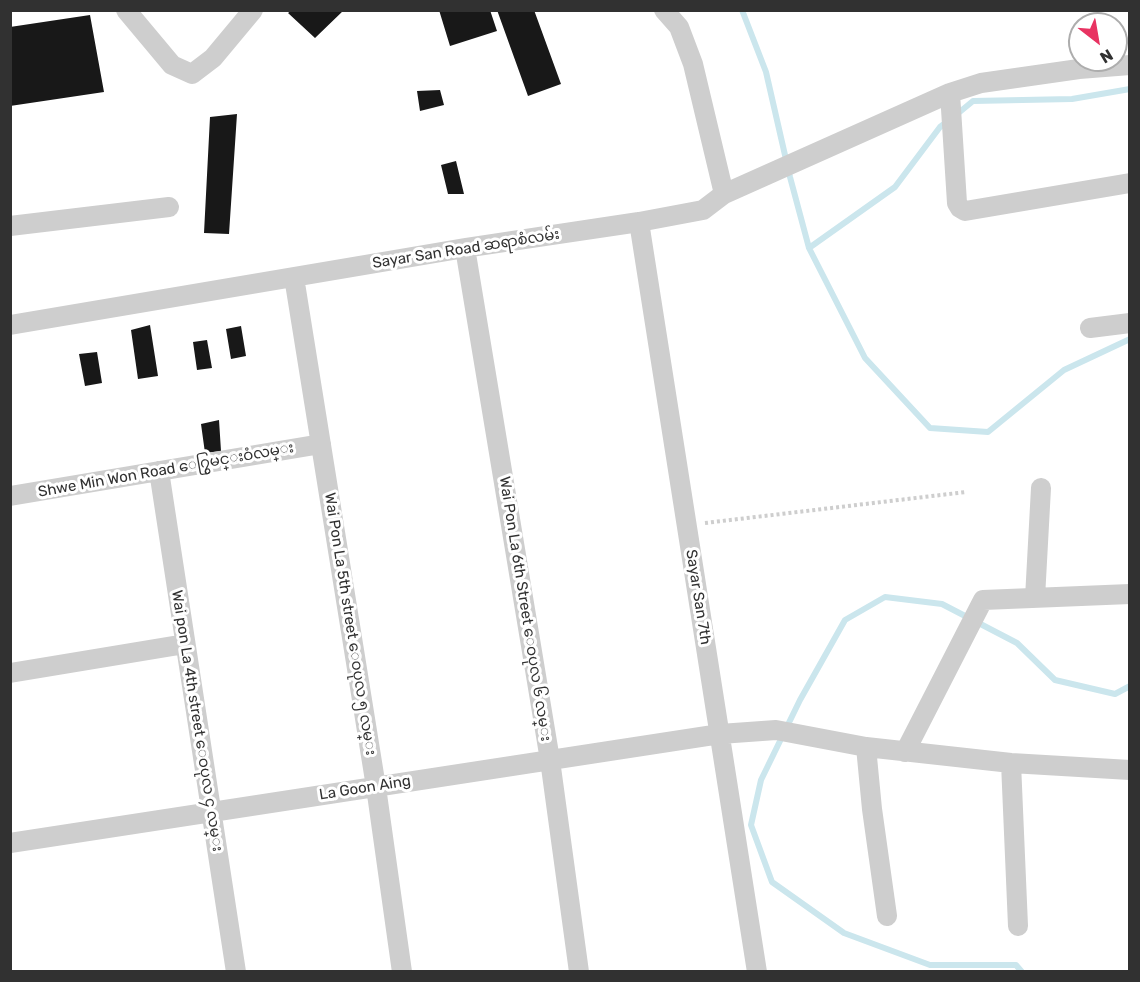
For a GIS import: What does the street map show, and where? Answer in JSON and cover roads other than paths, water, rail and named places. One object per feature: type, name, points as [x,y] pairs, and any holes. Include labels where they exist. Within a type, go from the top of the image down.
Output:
[{"type":"street","points":[[126,10],[172,65],[192,74],[213,58],[253,10]]},
{"type":"street","points":[[664,10],[679,27],[693,64],[724,194]]},
{"type":"street","name":"Sayar San Road ဆရာစံလမ်း","points":[[10,325],[703,210],[724,194],[950,93],[981,83],[1079,69],[1130,65]]},
{"type":"street","points":[[950,93],[957,203],[965,211],[1130,183]]},
{"type":"street","points":[[10,226],[169,207]]},
{"type":"street","name":"Sayar San 7th","points":[[639,222],[758,972]]},
{"type":"street","name":"Wai Pon La 6th Street ေဝပုလ ၆ လမ္း","points":[[465,248],[550,760],[579,972]]},
{"type":"street","name":"Wai Pon La 5th street ေဝပုလ ၅ လမ္း","points":[[294,277],[376,787],[402,972]]},
{"type":"street","points":[[1090,328],[1130,323]]},
{"type":"street","name":"Shwe Min Won Road ေ၇ြွမင္းဝံလမ္း","points":[[10,496],[321,444]]},
{"type":"street","name":"Wai pon La 4th street ေဝပုလ ၄ လမ္း","points":[[159,471],[236,972]]},
{"type":"street","points":[[1035,598],[1041,488]]},
{"type":"street","points":[[905,752],[983,600],[1130,594]]},
{"type":"street","points":[[10,673],[185,644]]},
{"type":"street","name":"La Goon Aing","points":[[10,843],[720,734],[776,730],[905,752],[1011,763],[1130,770]]},
{"type":"street","points":[[866,747],[887,916]]},
{"type":"street","points":[[1011,763],[1018,926]]},
{"type":"waterway","points":[[742,10],[766,72],[809,248],[865,358],[930,428],[988,432],[1064,370],[1130,339]]},
{"type":"waterway","points":[[956,115],[973,101],[1072,99],[1130,89]]},
{"type":"waterway","points":[[809,248],[895,187],[940,127],[948,121]]},
{"type":"waterway","points":[[1022,972],[1016,965],[930,965],[844,933],[772,882],[751,825],[761,780],[800,700],[845,620],[885,597],[942,604],[1017,643],[1055,680],[1115,694],[1130,686]]}]
